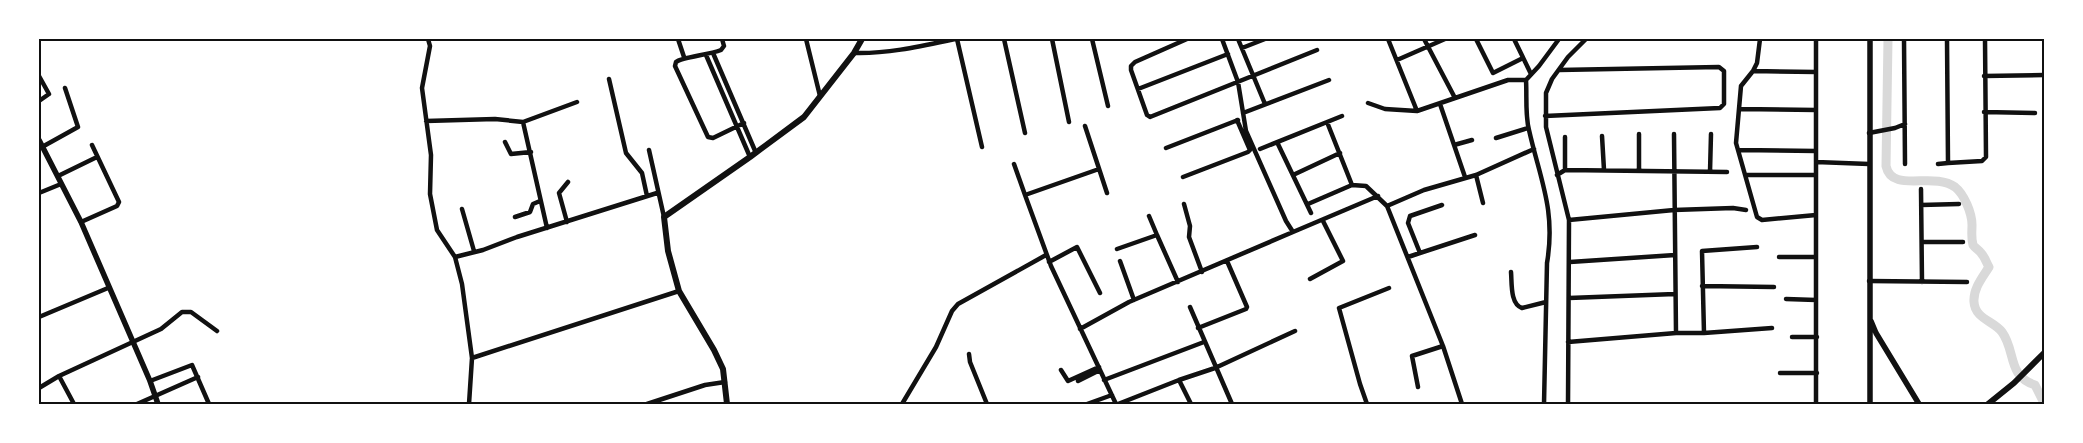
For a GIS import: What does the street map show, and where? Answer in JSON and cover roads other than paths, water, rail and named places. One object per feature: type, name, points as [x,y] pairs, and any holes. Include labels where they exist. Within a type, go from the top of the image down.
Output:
[{"type":"main road","points":[[727,404],[723,368],[679,291],[668,251],[664,217],[750,158],[804,117],[854,53],[862,39]]},
{"type":"main road","points":[[1988,404],[2014,383],[2044,353]]},
{"type":"street","points":[[428,39],[430,46],[422,88],[431,155],[430,194],[437,230],[455,257],[462,284],[472,358],[469,404]]},
{"type":"street","points":[[678,39],[684,57]]},
{"type":"street","points":[[722,39],[724,46],[721,50],[691,58],[684,57],[676,62],[675,66],[708,137],[713,138],[744,123]]},
{"type":"street","points":[[806,39],[820,96]]},
{"type":"street","points":[[854,53],[872,54],[956,39],[982,147]]},
{"type":"street","points":[[1004,39],[1024,133]]},
{"type":"street","points":[[1052,39],[1069,122]]},
{"type":"street","points":[[1092,39],[1108,106]]},
{"type":"street","points":[[1187,39],[1135,62],[1131,70],[1147,115],[1150,117],[1318,50]]},
{"type":"street","points":[[1222,39],[1238,82],[1246,131],[1293,232]]},
{"type":"street","points":[[1238,39],[1265,104]]},
{"type":"street","points":[[1242,48],[1265,39]]},
{"type":"street","points":[[1388,39],[1417,111]]},
{"type":"street","points":[[1424,39],[1455,98]]},
{"type":"street","points":[[1397,60],[1445,39]]},
{"type":"street","points":[[1476,39],[1493,73],[1524,58]]},
{"type":"street","points":[[1514,39],[1532,74]]},
{"type":"street","points":[[1568,404],[1569,220],[1546,127],[1546,93],[1552,79],[1568,57],[1586,39]]},
{"type":"street","points":[[1760,39],[1757,63],[1753,72],[1741,86],[1736,143],[1757,217],[1762,220],[1816,215]]},
{"type":"street","points":[[1816,39],[1816,404]]},
{"type":"street","points":[[1870,39],[1870,404]]},
{"type":"street","points":[[1904,39],[1905,164]]},
{"type":"street","points":[[1947,39],[1948,163]]},
{"type":"street","points":[[1938,164],[1982,161],[1985,159],[1984,39]]},
{"type":"street","points":[[1368,103],[1385,109],[1417,111],[1508,80],[1526,80],[1556,40]]},
{"type":"street","points":[[713,53],[756,153]]},
{"type":"street","points":[[1138,89],[1228,54]]},
{"type":"street","points":[[706,55],[750,158]]},
{"type":"street","points":[[1545,116],[1720,108],[1724,104],[1724,71],[1719,67],[1559,70]]},
{"type":"street","points":[[1753,72],[1816,72]]},
{"type":"street","points":[[1984,76],[2044,75]]},
{"type":"street","points":[[39,76],[49,94],[39,101]]},
{"type":"street","points":[[608,79],[626,153],[642,173],[647,196]]},
{"type":"street","points":[[1166,148],[1237,120],[1265,104],[1329,80]]},
{"type":"street","points":[[1526,80],[1528,128],[1549,203],[1550,242],[1547,263],[1544,404]]},
{"type":"street","points":[[42,147],[78,127],[65,88]]},
{"type":"street","points":[[426,121],[495,119],[523,122],[577,102]]},
{"type":"street","points":[[1440,104],[1465,176]]},
{"type":"street","points":[[1739,109],[1816,110]]},
{"type":"street","points":[[1984,112],[2035,113]]},
{"type":"street","points":[[1260,149],[1342,116]]},
{"type":"street","points":[[1183,177],[1250,150],[1237,120]]},
{"type":"street","points":[[523,122],[547,228]]},
{"type":"street","points":[[1327,122],[1352,185]]},
{"type":"street","points":[[1869,133],[1905,124]]},
{"type":"street","points":[[1085,126],[1107,193]]},
{"type":"street","points":[[1496,138],[1528,128]]},
{"type":"street","points":[[1639,134],[1639,170]]},
{"type":"street","points":[[1674,134],[1676,333]]},
{"type":"street","points":[[1710,172],[1712,134]]},
{"type":"street","points":[[1565,136],[1565,170]]},
{"type":"street","points":[[1602,136],[1604,170]]},
{"type":"street","points":[[39,140],[81,222],[108,288],[150,381],[158,404]]},
{"type":"street","points":[[1454,145],[1472,140]]},
{"type":"street","points":[[505,142],[510,154],[531,152]]},
{"type":"street","points":[[1277,142],[1312,212]]},
{"type":"street","points":[[81,222],[117,206],[119,202],[92,145]]},
{"type":"street","points":[[1388,206],[1424,190],[1476,174],[1534,149]]},
{"type":"street","points":[[649,150],[657,193],[664,217]]},
{"type":"street","points":[[1738,150],[1816,151]]},
{"type":"street","points":[[1293,175],[1340,153]]},
{"type":"street","points":[[58,176],[97,157]]},
{"type":"street","points":[[1816,162],[1869,164]]},
{"type":"street","points":[[1014,164],[1049,262],[1117,404],[1215,368],[1295,330]]},
{"type":"street","points":[[1025,195],[1099,169]]},
{"type":"street","points":[[1557,176],[1565,170],[1727,172]]},
{"type":"street","points":[[1476,174],[1483,204]]},
{"type":"street","points":[[1745,175],[1816,175]]},
{"type":"street","points":[[567,222],[559,192],[568,182]]},
{"type":"street","points":[[39,193],[61,184]]},
{"type":"street","points":[[1308,204],[1352,185],[1366,186],[1388,206],[1443,346],[1462,404]]},
{"type":"street","points":[[1921,189],[1922,282]]},
{"type":"street","points":[[455,257],[657,193]]},
{"type":"street","points":[[1080,329],[1134,300],[1378,196]]},
{"type":"street","points":[[515,217],[530,212],[533,204],[540,201]]},
{"type":"street","points":[[1184,204],[1190,226],[1189,237],[1202,272]]},
{"type":"street","points":[[1921,205],[1959,204]]},
{"type":"street","points":[[1420,253],[1408,223],[1408,218],[1442,206]]},
{"type":"street","points":[[1569,220],[1674,210],[1733,208],[1746,210]]},
{"type":"street","points":[[462,209],[474,251]]},
{"type":"street","points":[[1149,216],[1178,282]]},
{"type":"street","points":[[1310,279],[1343,261],[1323,221]]},
{"type":"street","points":[[1117,249],[1157,235]]},
{"type":"street","points":[[1408,257],[1475,235]]},
{"type":"street","points":[[1922,242],[1963,242]]},
{"type":"street","points":[[1049,262],[1077,247],[1100,293]]},
{"type":"street","points":[[1704,333],[1703,250],[1757,247]]},
{"type":"street","points":[[902,404],[936,348],[952,310],[958,304],[1046,255]]},
{"type":"street","points":[[1570,262],[1675,255]]},
{"type":"street","points":[[1779,257],[1816,257]]},
{"type":"street","points":[[1120,261],[1134,300]]},
{"type":"street","points":[[1198,328],[1247,307],[1227,261]]},
{"type":"street","points":[[1511,272],[1515,302],[1518,306],[1522,308],[1546,302]]},
{"type":"street","points":[[1869,281],[1968,282]]},
{"type":"street","points":[[1702,286],[1774,287]]},
{"type":"street","points":[[39,317],[108,288]]},
{"type":"street","points":[[1367,404],[1339,308],[1389,288]]},
{"type":"street","points":[[472,358],[679,291]]},
{"type":"street","points":[[1570,298],[1675,294]]},
{"type":"street","points":[[1786,299],[1816,300]]},
{"type":"street","points":[[1190,307],[1230,404]]},
{"type":"street","points":[[39,388],[59,376],[161,329],[182,312],[191,312],[217,331]]},
{"type":"street","points":[[1869,317],[1876,333],[1919,404]]},
{"type":"street","points":[[1568,342],[1676,333],[1772,328]]},
{"type":"street","points":[[1792,337],[1816,337]]},
{"type":"street","points":[[1104,380],[1204,342]]},
{"type":"street","points":[[1418,387],[1412,356],[1443,346]]},
{"type":"street","points":[[969,354],[970,362],[987,404]]},
{"type":"street","points":[[150,381],[192,365],[209,404]]},
{"type":"street","points":[[1061,370],[1068,381],[1099,369]]},
{"type":"street","points":[[1078,381],[1099,369]]},
{"type":"street","points":[[1780,373],[1817,373]]},
{"type":"street","points":[[59,376],[74,404]]},
{"type":"street","points":[[137,404],[198,377]]},
{"type":"street","points":[[1179,380],[1191,404]]},
{"type":"street","points":[[647,404],[705,385],[725,382]]},
{"type":"street","points":[[1087,404],[1112,395]]},
{"type":"waterway","points":[[1888,39],[1886,166],[1890,174],[1896,179],[1946,183],[1955,187],[1961,194],[1971,215],[1973,245],[1989,267],[1975,293],[1975,308],[1981,316],[2002,332],[2020,376],[2035,385],[2044,403]]}]
